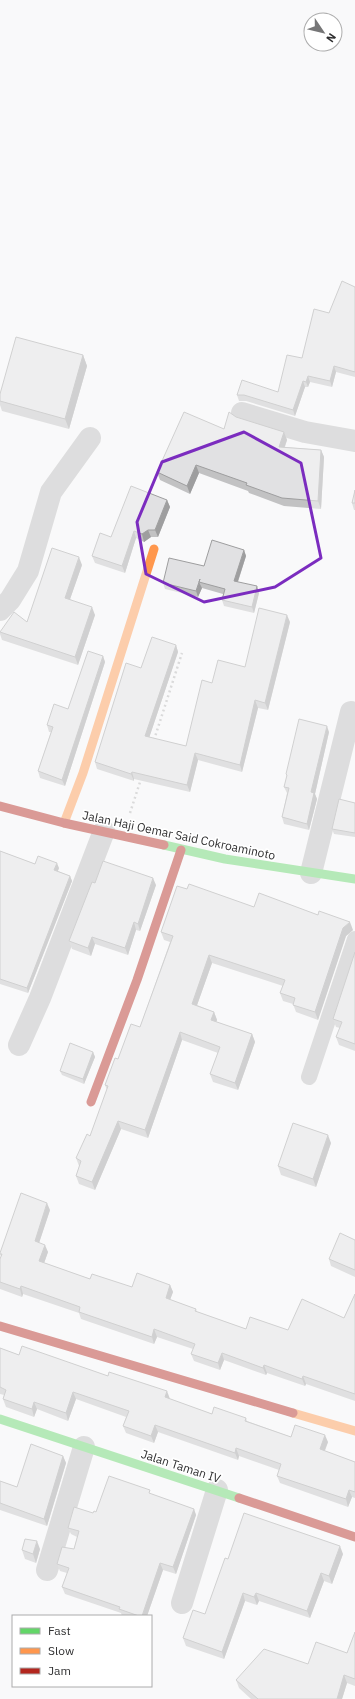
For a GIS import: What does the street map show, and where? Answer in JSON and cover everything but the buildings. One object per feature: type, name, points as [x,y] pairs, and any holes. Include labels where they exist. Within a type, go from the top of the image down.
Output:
[{"type":"main road","points":[[64,823],[83,773],[154,549]]},
{"type":"main road","name":"Jalan Haji Oemar Said Cokroaminoto","points":[[0,806],[64,823],[113,833],[181,850],[225,859],[355,879]]},
{"type":"main road","points":[[91,1102],[137,980],[181,850]]},
{"type":"main road","points":[[0,1326],[355,1431]]},
{"type":"main road","name":"Jalan Taman IV","points":[[0,1419],[355,1537]]},
{"type":"street","points":[[242,412],[304,432],[355,442]]},
{"type":"street","points":[[0,610],[10,600],[28,571],[51,492],[90,438]]},
{"type":"street","points":[[311,873],[351,712]]},
{"type":"street","points":[[19,1045],[113,833]]},
{"type":"street","points":[[47,1570],[84,1447]]},
{"type":"street","points":[[182,1603],[217,1490]]},
{"type":"lane","points":[[309,1077],[355,939]]},
{"type":"path","points":[[154,741],[182,653]]},
{"type":"path","points":[[113,833],[142,777]]},
{"type":"highlighted area","points":[[244,432],[301,463],[321,558],[275,587],[204,602],[146,574],[137,522],[162,462]]},
{"type":"traffic: fast","points":[[164,845],[225,859],[355,879]]},
{"type":"traffic: fast","points":[[0,1419],[239,1498]]},
{"type":"traffic: slow","points":[[64,823],[83,773],[154,549]]},
{"type":"traffic: slow","points":[[293,1413],[355,1431]]},
{"type":"traffic: jam","points":[[0,806],[64,823],[164,845]]},
{"type":"traffic: jam","points":[[91,1102],[137,980],[181,850]]},
{"type":"traffic: jam","points":[[0,1326],[293,1413]]},
{"type":"traffic: jam","points":[[239,1498],[355,1537]]}]
